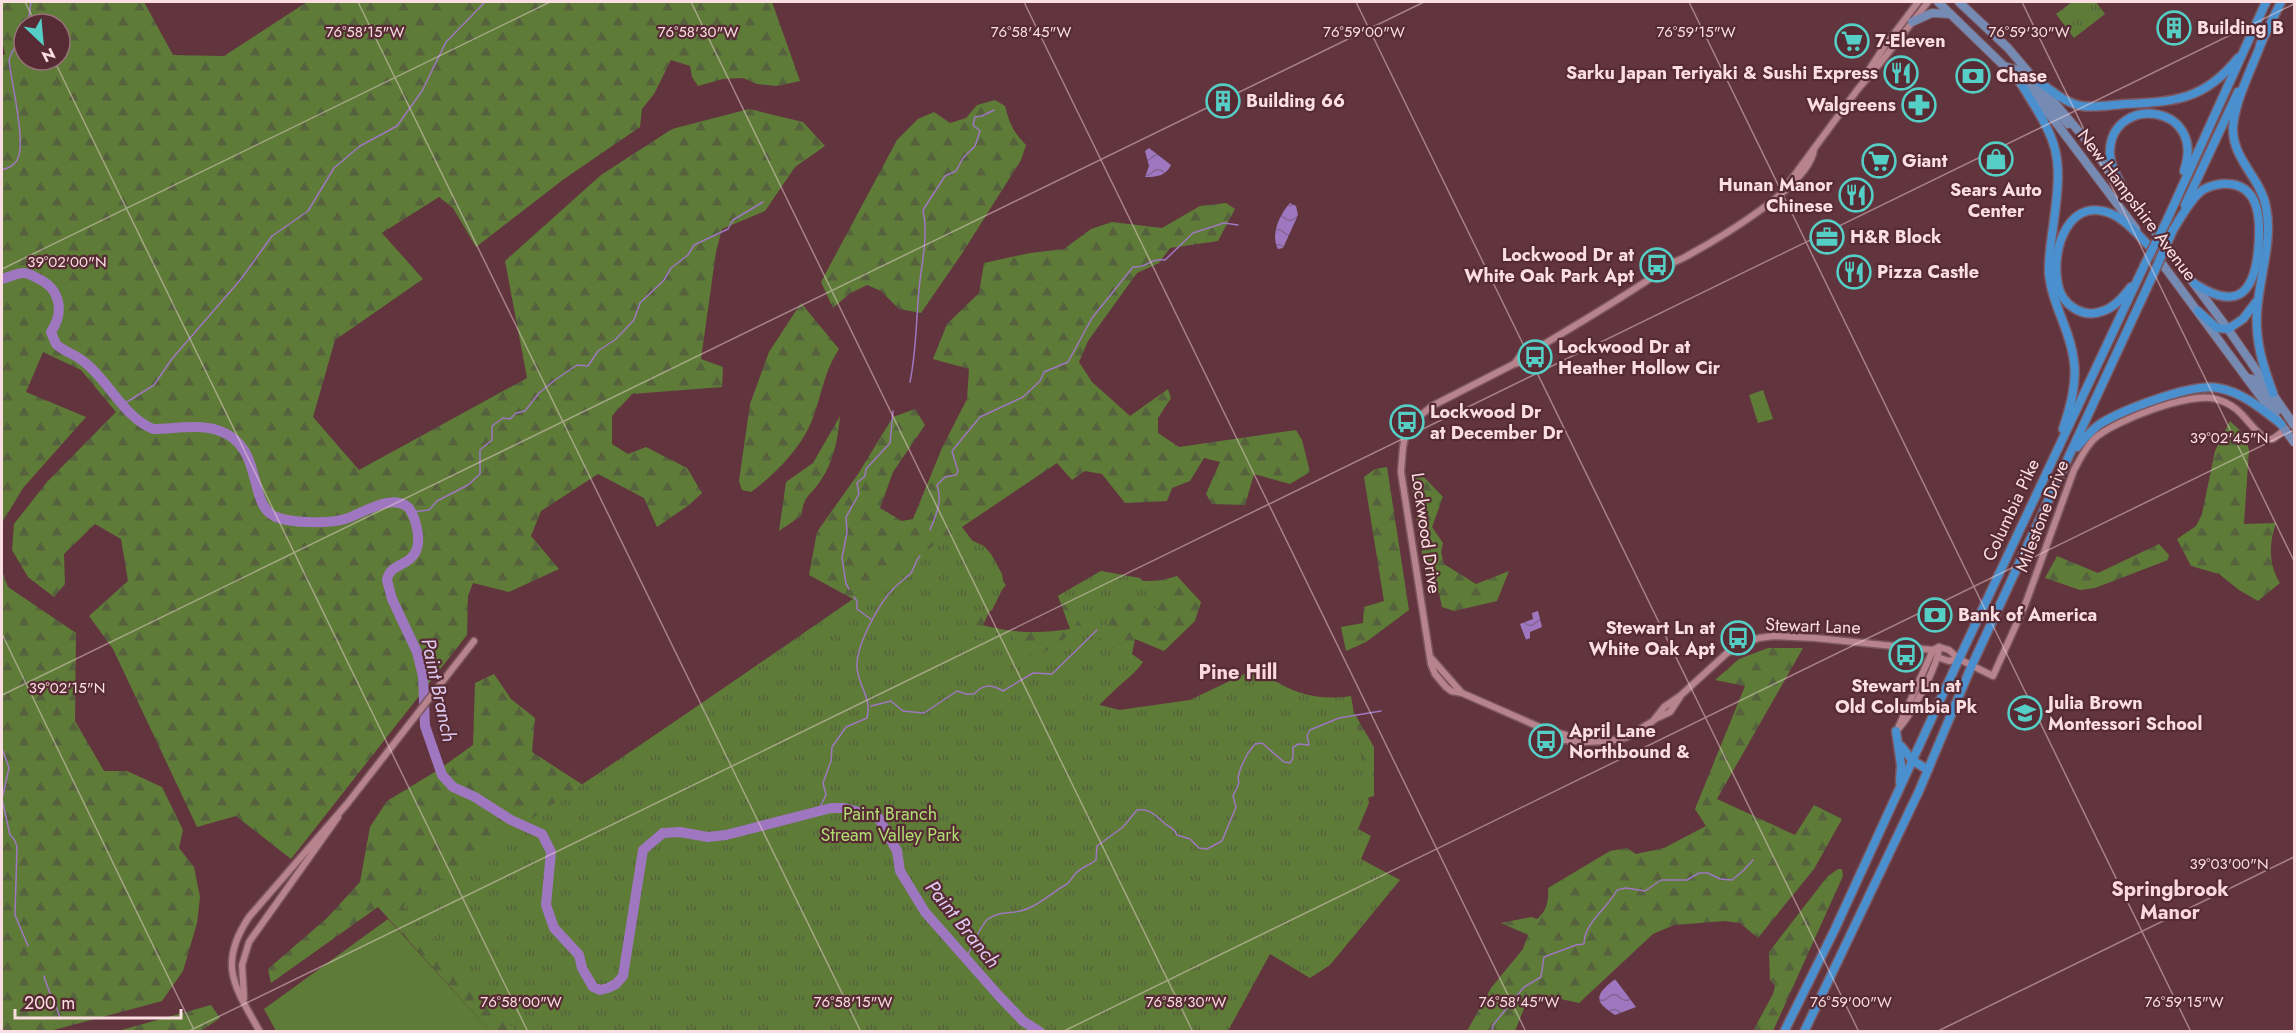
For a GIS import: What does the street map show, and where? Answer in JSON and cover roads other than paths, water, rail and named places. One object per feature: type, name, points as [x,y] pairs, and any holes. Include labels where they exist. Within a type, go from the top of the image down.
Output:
[{"type":"highway","name":"Columbia Pike","points":[[1784,1032],[1835,929],[2266,2]]},
{"type":"highway","name":"Columbia Pike","points":[[1804,1032],[1928,770],[1972,664],[2281,2]]},
{"type":"highway","points":[[2262,41],[2237,108],[2233,135],[2237,152],[2263,193],[2267,208],[2268,224],[2257,310],[2258,345],[2273,393]]},
{"type":"highway","points":[[2038,81],[2062,98],[2082,106],[2176,99],[2197,93],[2222,77],[2246,48]]},
{"type":"highway","points":[[2024,87],[2051,132],[2059,166],[2049,272],[2053,296],[2074,362],[2069,408],[2053,460]]},
{"type":"highway","points":[[2124,190],[2114,168],[2110,150],[2117,130],[2131,118],[2144,113],[2158,114],[2172,120],[2183,131],[2188,154],[2167,219]]},
{"type":"highway","points":[[2173,230],[2194,199],[2208,186],[2227,184],[2242,189],[2250,195],[2258,207],[2259,244],[2256,274],[2251,283],[2236,295],[2223,297],[2195,284]]},
{"type":"highway","points":[[2140,275],[2124,296],[2108,309],[2090,314],[2077,310],[2067,304],[2058,285],[2060,242],[2073,219],[2080,214],[2094,211],[2116,216],[2147,244]]},
{"type":"highway","points":[[2198,311],[2217,328],[2228,329],[2243,319],[2253,308],[2259,294]]},
{"type":"highway","points":[[2069,457],[2093,430],[2116,416],[2183,391],[2205,387],[2236,393],[2284,426]]},
{"type":"highway","points":[[1897,735],[1906,755],[1928,770]]},
{"type":"highway","points":[[1897,735],[1901,765],[1899,789]]},
{"type":"main road","name":"New Hampshire Avenue","points":[[1938,2],[2004,66],[2055,120],[2295,442]]},
{"type":"main road","name":"New Hampshire Avenue","points":[[1959,2],[2008,48],[2087,141],[2228,329],[2293,422]]},
{"type":"main road","points":[[1912,22],[1932,13],[1950,14]]},
{"type":"main road","points":[[2004,66],[2018,70],[2057,114],[2087,141]]},
{"type":"main road","points":[[2247,378],[2256,380],[2285,420],[2293,422]]},
{"type":"main road","points":[[2284,426],[2295,433]]},
{"type":"street","name":"Lockwood Drive","points":[[1858,89],[1872,64],[1918,2]]},
{"type":"street","name":"Lockwood Drive","points":[[1432,659],[1425,632],[1401,472],[1404,436],[1415,420],[1432,406],[1514,364],[1524,362],[1530,356],[1531,351],[1652,277],[1666,274],[1673,263],[1760,211],[1781,192],[1858,89],[1928,2]]},
{"type":"street","name":"Milestone Drive","points":[[1993,676],[2020,616],[2074,470],[2095,438],[2120,422],[2188,399],[2201,397],[2215,398],[2236,409],[2266,439],[2272,439],[2284,426]]},
{"type":"street","name":"Stewart Lane","points":[[1432,659],[1435,674],[1451,691],[1462,693],[1553,731],[1564,740],[1575,741],[1611,741],[1641,730],[1655,719],[1670,712],[1680,696],[1727,654],[1744,643],[1759,638],[1774,636],[1804,638],[1955,653],[1959,659]]},
{"type":"street","points":[[247,1007],[242,975],[246,946],[347,804],[474,641]]},
{"type":"street","name":"Stewart Lane","points":[[1937,652],[1949,661],[1959,659],[1993,676]]},
{"type":"street","points":[[1897,735],[1905,723],[1937,652]]},
{"type":"street","points":[[260,1032],[233,976],[234,947],[249,918],[282,876],[347,804]]},
{"type":"water","points":[[1149,148],[1171,165],[1163,174],[1145,177],[1149,166],[1145,151]]},
{"type":"water","points":[[1290,203],[1296,206],[1298,215],[1283,248],[1278,249],[1275,237],[1277,224]]},
{"type":"water","points":[[1538,611],[1542,627],[1530,632],[1530,638],[1526,640],[1520,624],[1533,619],[1532,613]]},
{"type":"water","points":[[1615,979],[1636,1007],[1615,1015],[1603,1006],[1599,998],[1603,989]]},
{"type":"waterway","points":[[30,12],[31,2]]},
{"type":"waterway","points":[[122,405],[154,385],[171,360],[241,279],[272,236],[308,211],[334,168],[360,146],[397,126],[422,91],[446,42],[485,2]]},
{"type":"waterway","points":[[2,170],[14,164],[20,152],[19,127],[9,60],[12,52]]},
{"type":"waterway","points":[[910,382],[924,245],[923,210],[945,176],[956,171],[963,158],[975,146],[980,131],[973,125],[975,117],[994,110]]},
{"type":"waterway","points":[[412,512],[429,510],[437,501],[468,485],[480,474],[480,450],[492,440],[492,426],[503,418],[510,419],[516,413],[525,411],[539,393],[577,365],[588,366],[598,351],[616,339],[634,320],[640,303],[664,280],[671,268],[688,255],[694,245],[728,229],[733,220],[763,202]]},
{"type":"waterway","points":[[930,530],[939,502],[937,485],[945,477],[956,475],[958,471],[952,451],[980,417],[1023,397],[1040,381],[1044,372],[1068,362],[1092,318],[1133,267],[1155,260],[1165,260],[1193,233],[1224,223],[1238,225]]},
{"type":"waterway","name":"Paint Branch","points":[[2,279],[26,273],[45,282],[51,288],[59,308],[51,332],[56,344],[92,369],[132,415],[142,423],[153,429],[209,428],[232,438],[243,448],[261,500],[267,510],[276,517],[300,522],[330,522],[345,519],[386,503],[394,502],[409,508],[417,527],[417,547],[408,561],[390,572],[387,580],[392,599],[417,652],[423,676],[425,726],[442,775],[453,787],[475,797],[511,820],[542,834],[551,852],[546,905],[554,928],[579,955],[582,968],[593,987],[600,990],[608,988],[616,984],[623,976],[643,850],[663,833],[680,832],[708,837],[726,835],[831,808],[844,808],[878,817],[897,851],[900,871],[925,912],[999,996],[1023,1021],[1040,1032]]},
{"type":"waterway","points":[[849,589],[846,584],[842,558],[847,532],[846,517],[859,494],[857,483],[865,476],[866,469],[890,443],[893,411]]},
{"type":"waterway","points":[[819,809],[826,795],[823,783],[831,761],[832,747],[846,727],[867,718],[867,698],[857,668],[857,659],[864,637],[888,595],[911,573],[920,556]]},
{"type":"waterway","points":[[854,597],[857,601],[857,609],[872,620]]},
{"type":"waterway","points":[[871,706],[891,701],[903,711],[924,713],[957,691],[974,694],[987,686],[1003,691],[1033,673],[1052,674],[1097,630]]},
{"type":"waterway","points":[[965,960],[988,919],[998,914],[1029,908],[1067,884],[1078,871],[1096,860],[1097,846],[1123,827],[1137,810],[1152,813],[1172,828],[1177,835],[1190,839],[1199,848],[1207,849],[1222,841],[1236,807],[1233,796],[1239,783],[1241,767],[1255,744],[1262,743],[1284,762],[1290,763],[1293,758],[1293,747],[1299,744],[1309,745],[1307,736],[1310,730],[1339,718],[1381,711]]},
{"type":"waterway","points":[[2,748],[9,768],[2,799],[10,835],[17,846],[15,915],[28,946]]},
{"type":"waterway","points":[[1492,1032],[1493,1025],[1524,987],[1541,977],[1544,957],[1584,944],[1588,929],[1617,890],[1626,888],[1645,891],[1661,880],[1687,880],[1699,873],[1708,873],[1720,879],[1732,880],[1753,860]]},
{"type":"waterway","points":[[44,976],[60,1018]]},
{"type":"place","name":"Building B","points":[[2174,28]]},
{"type":"place","name":"7-Eleven","points":[[1852,41]]},
{"type":"place","name":"Sarku Japan Teriyaki & Sushi Express","points":[[1901,73]]},
{"type":"place","name":"Chase","points":[[1973,76]]},
{"type":"place","name":"Building 66","points":[[1223,101]]},
{"type":"place","name":"Walgreens","points":[[1919,105]]},
{"type":"place","name":"Sears Auto Center","points":[[1996,159]]},
{"type":"place","name":"Giant","points":[[1879,161]]},
{"type":"place","name":"Hunan Manor Chinese","points":[[1856,195]]},
{"type":"place","name":"H&R Block","points":[[1827,237]]},
{"type":"place","name":"Lockwood Dr at White Oak Park Apt","points":[[1657,265]]},
{"type":"place","name":"Pizza Castle","points":[[1854,272]]},
{"type":"place","name":"Lockwood Dr at Heather Hollow Cir","points":[[1535,357]]},
{"type":"place","name":"Lockwood Dr at December Dr","points":[[1407,422]]},
{"type":"place","name":"Bank of America","points":[[1935,615]]},
{"type":"place","name":"Stewart Ln at White Oak Apt","points":[[1738,638]]},
{"type":"place","name":"Stewart Ln at Old Columbia Pk","points":[[1906,655]]},
{"type":"place","name":"Julia Brown Montessori School","points":[[2025,713]]},
{"type":"place","name":"April Lane Northbound &","points":[[1546,741]]},
{"type":"district","name":"Pine Hill","points":[[1238,672]]},
{"type":"district","name":"Springbrook Manor","points":[[2170,900]]},
{"type":"park label","name":"Paint Branch Stream Valley Park","points":[[890,824]]}]
